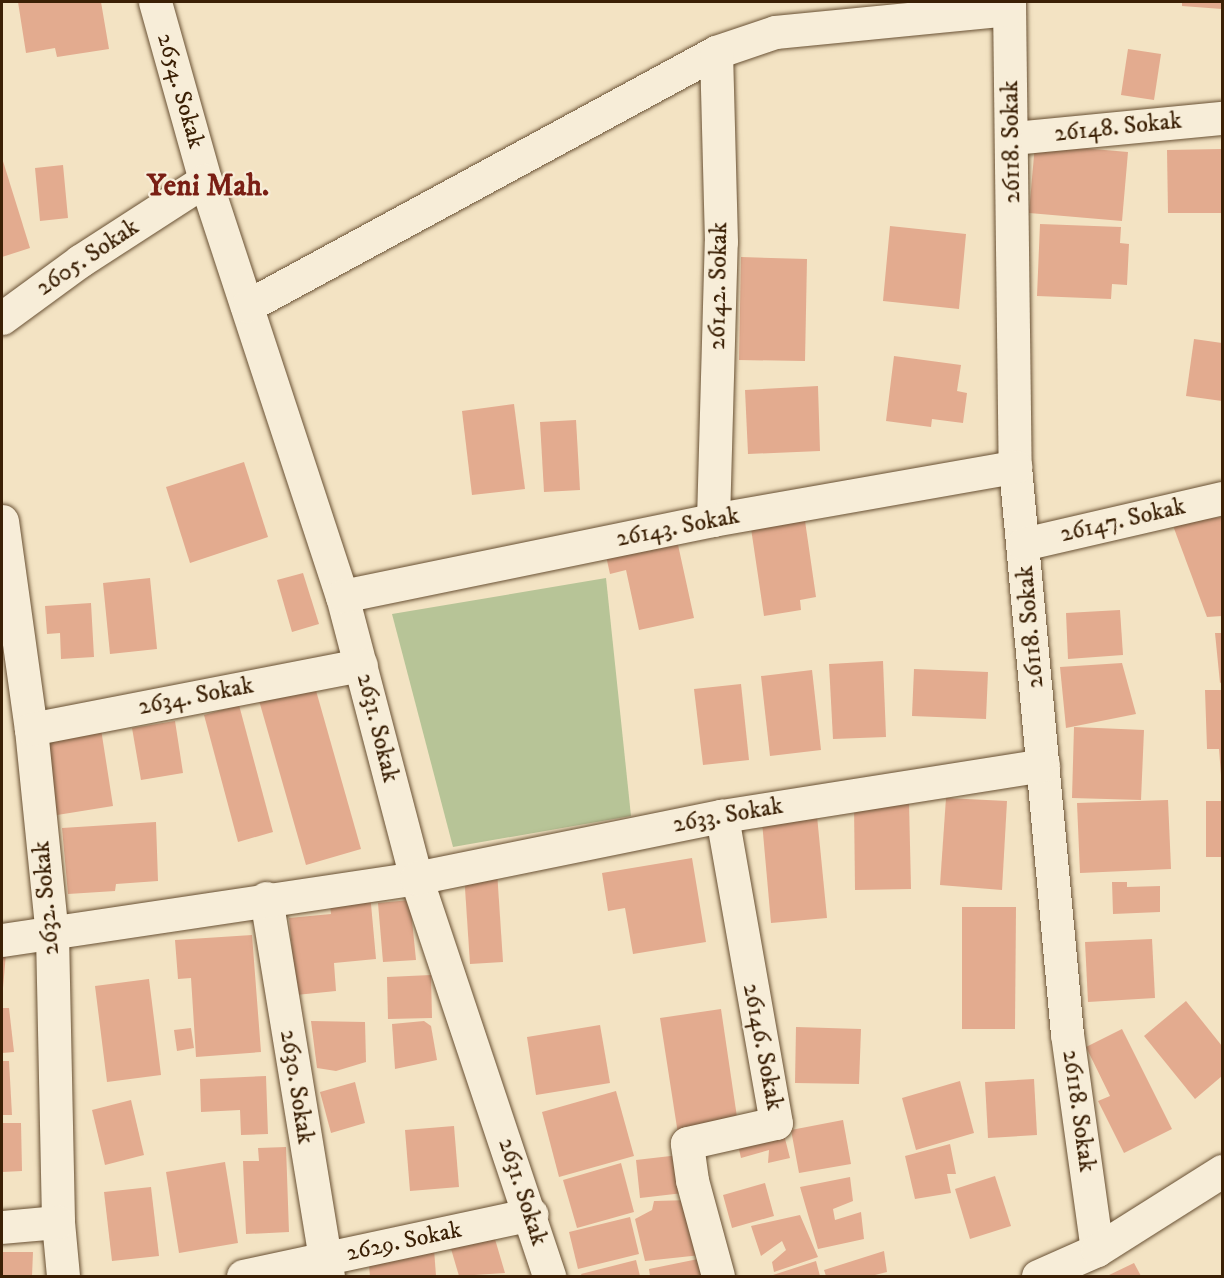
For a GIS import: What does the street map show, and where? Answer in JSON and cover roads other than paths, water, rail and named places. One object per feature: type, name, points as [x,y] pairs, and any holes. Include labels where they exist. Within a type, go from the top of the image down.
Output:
[{"type":"street","name":"2654. Sokak","points":[[155,2],[205,180]]},
{"type":"street","points":[[247,306],[716,52],[775,32],[1009,5]]},
{"type":"street","name":"26118. Sokak","points":[[1009,5],[1013,138],[1015,466],[1067,1034],[1097,1250]]},
{"type":"street","name":"26142. Sokak","points":[[713,520],[721,242],[716,52]]},
{"type":"street","name":"26148. Sokak","points":[[1013,138],[1222,118]]},
{"type":"street","name":"2631. Sokak","points":[[205,180],[342,596],[416,878],[531,1214],[549,1276]]},
{"type":"street","name":"2605. Sokak","points":[[2,318],[80,261],[205,180]]},
{"type":"street","name":"26143. Sokak","points":[[342,596],[713,520],[1015,466]]},
{"type":"street","name":"26147. Sokak","points":[[1023,544],[1222,498]]},
{"type":"street","name":"2632. Sokak","points":[[2,521],[31,729],[52,934],[58,1222],[63,1276]]},
{"type":"street","name":"2634. Sokak","points":[[31,729],[361,665]]},
{"type":"street","name":"2633. Sokak","points":[[2,940],[52,934],[266,898],[416,878],[722,816],[1043,765]]},
{"type":"street","name":"26146. Sokak","points":[[718,1276],[692,1180],[687,1143],[776,1123],[722,816]]},
{"type":"street","name":"2630. Sokak","points":[[266,898],[326,1268]]},
{"type":"street","points":[[1038,1276],[1097,1250],[1222,1171]]},
{"type":"street","name":"2629. Sokak","points":[[243,1276],[326,1268],[531,1214]]},
{"type":"street","points":[[2,1227],[58,1222]]},
{"type":"district","name":"Yeni Mah.","points":[[208,187]]}]
